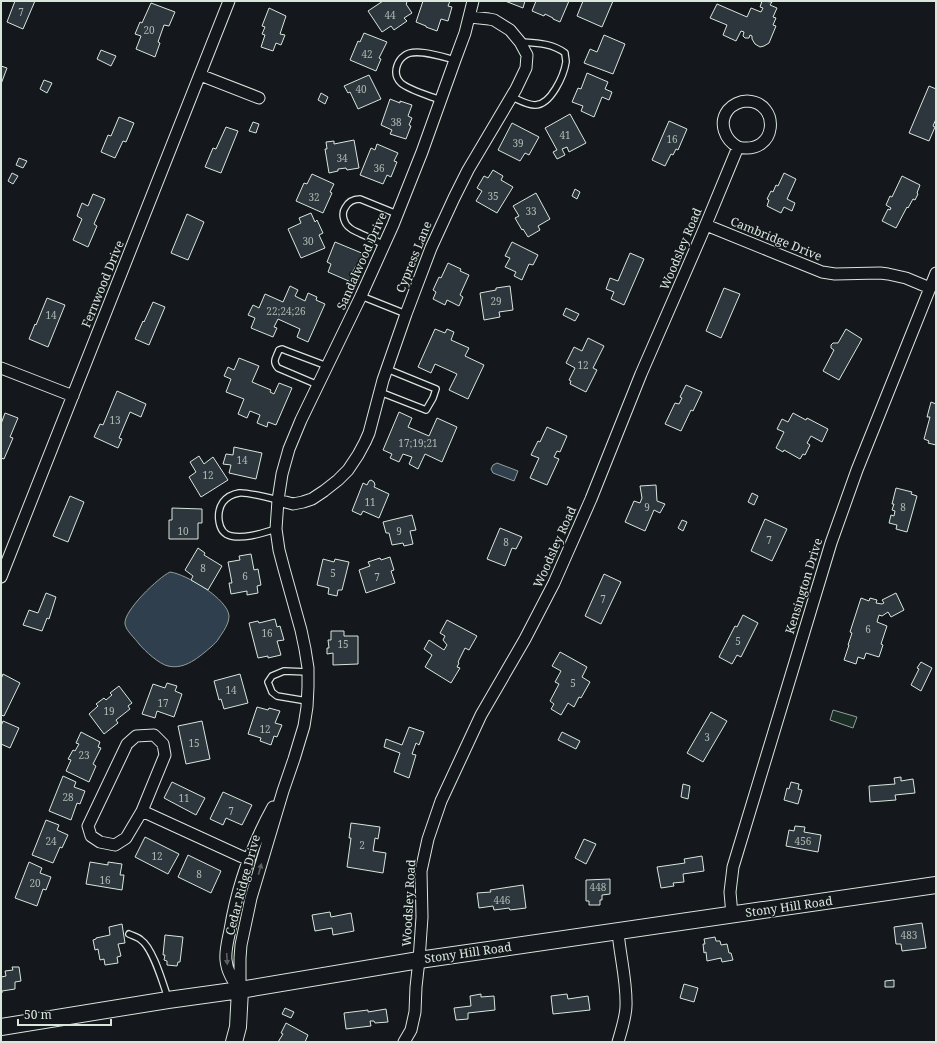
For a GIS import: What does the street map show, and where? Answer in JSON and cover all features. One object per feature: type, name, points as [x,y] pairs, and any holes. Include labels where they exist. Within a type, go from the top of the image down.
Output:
[{"type":"main road","name":"Stony Hill Road","points":[[1,1027],[240,990],[419,960],[936,885]]},
{"type":"main road","points":[[234,1042],[238,1027],[240,990]]},
{"type":"street","name":"Fernwood Drive","points":[[1,577],[229,1]]},
{"type":"street","name":"Sandalwood Drive","points":[[276,529],[282,474],[289,449],[301,420],[362,296],[397,214],[422,152],[465,33],[473,1]]},
{"type":"street","name":"Cypress Lane","points":[[278,500],[293,504],[312,499],[324,492],[348,470],[365,442],[372,424],[387,369],[431,248],[454,198],[482,145],[512,97],[526,68],[527,55],[520,42],[510,30],[494,20],[470,17]]},
{"type":"street","points":[[200,75],[259,98]]},
{"type":"street","points":[[740,102],[754,102],[765,109],[769,117],[771,125],[769,134],[763,143],[755,148],[746,149],[738,147],[730,142],[724,132],[724,120],[726,114],[729,109],[740,102]]},
{"type":"street","name":"Woodsley Road","points":[[404,1042],[411,1030],[415,1012],[422,917],[421,871],[428,839],[441,801],[481,715],[525,639],[554,583],[738,147]]},
{"type":"street","name":"Cambridge Drive","points":[[706,225],[822,272],[835,274],[888,274],[906,278],[930,288]]},
{"type":"street","name":"Kensington Drive","points":[[732,915],[730,892],[733,866],[831,543],[857,470],[936,273]]},
{"type":"street","points":[[1,368],[73,396]]},
{"type":"street","name":"Cedar Ridge Drive","points":[[240,990],[241,945],[251,898],[304,726],[307,702],[308,672],[303,636],[279,550],[276,529]]},
{"type":"street","points":[[154,735],[163,744],[165,756],[142,811],[126,838],[115,845],[100,842],[91,836],[88,826],[126,744],[136,736],[154,735]]},
{"type":"street","name":"Cedar Ridge Drive","points":[[240,990],[233,982],[228,971],[226,961],[226,951],[236,900],[249,860],[262,829],[283,791]]},
{"type":"street","points":[[142,811],[249,860]]},
{"type":"street","points":[[618,932],[620,955],[625,980],[626,1007],[618,1042]]},
{"type":"lane","points":[[512,97],[528,104],[536,105],[544,103],[551,96],[562,76],[566,61],[565,53],[561,50],[544,44],[520,42]]},
{"type":"lane","points":[[440,100],[406,87],[396,76],[398,65],[403,56],[409,53],[425,52],[455,60]]},
{"type":"lane","points":[[384,245],[349,228],[343,218],[343,210],[355,199],[360,199],[397,214]]},
{"type":"lane","points":[[362,296],[406,314]]},
{"type":"lane","points":[[318,385],[278,368],[274,361],[279,350],[287,350],[327,366]]},
{"type":"lane","points":[[380,392],[426,410],[434,398],[436,390],[387,369]]},
{"type":"lane","points":[[276,529],[247,536],[230,536],[221,530],[218,518],[223,503],[231,495],[240,492],[278,500]]},
{"type":"lane","points":[[307,702],[277,696],[272,692],[268,682],[272,676],[284,671],[308,672]]},
{"type":"lane","points":[[130,934],[142,940],[153,956],[168,1000]]},
{"type":"green space","points":[[833,710],[857,717],[853,728],[830,720]]},
{"type":"water","points":[[497,463],[518,471],[514,481],[493,473],[491,469],[493,465]]},
{"type":"water","points":[[170,572],[186,577],[205,588],[222,602],[227,609],[229,616],[224,631],[211,647],[191,662],[174,667],[164,665],[148,654],[129,632],[125,624],[126,618],[135,603],[150,587]]},
{"type":"building","points":[[15,1],[35,1],[23,29],[7,22]]},
{"type":"building","points":[[383,1],[406,1],[406,4],[412,13],[404,18],[407,21],[394,30],[391,26],[382,32],[368,11]]},
{"type":"building","points":[[423,1],[450,1],[448,6],[452,7],[448,21],[441,19],[437,31],[416,22]]},
{"type":"building","points":[[505,1],[525,1],[523,8]]},
{"type":"building","points":[[536,1],[569,1],[560,22],[545,14],[544,16],[532,11]]},
{"type":"building","points":[[583,1],[613,1],[602,27],[577,16]]},
{"type":"building","points":[[762,1],[772,2],[770,5],[777,8],[773,17],[776,18],[773,25],[776,26],[769,43],[764,46],[760,47],[755,44],[752,36],[750,35],[749,38],[745,38],[743,36],[744,32],[741,31],[736,41],[723,35],[727,25],[710,18],[717,4],[747,17],[751,8],[761,12],[763,8],[760,7]]},
{"type":"building","points":[[151,3],[175,12],[169,26],[164,25],[155,57],[136,49],[141,36],[135,34]]},
{"type":"building","points":[[269,8],[286,16],[280,34],[285,35],[281,45],[276,43],[273,51],[261,47],[265,35],[262,34],[265,27],[262,26]]},
{"type":"building","points":[[364,33],[387,42],[379,58],[381,59],[376,71],[350,60],[358,41],[360,42]]},
{"type":"building","points":[[604,35],[625,44],[613,74],[584,63],[590,49],[597,52]]},
{"type":"building","points":[[101,50],[116,56],[111,66],[97,59]]},
{"type":"building","points":[[1,66],[7,68],[1,84]]},
{"type":"building","points":[[587,73],[608,82],[605,89],[612,92],[609,100],[602,97],[594,117],[581,111],[583,106],[572,102],[578,88],[581,89]]},
{"type":"building","points":[[369,75],[381,99],[358,109],[350,92],[348,93],[344,86]]},
{"type":"building","points":[[44,80],[52,83],[47,93],[40,89]]},
{"type":"building","points":[[929,86],[936,89],[936,119],[933,126],[935,127],[929,141],[909,133]]},
{"type":"building","points":[[321,93],[328,97],[325,104],[318,100]]},
{"type":"building","points":[[390,99],[400,103],[400,101],[412,105],[408,116],[412,118],[409,125],[411,126],[406,139],[390,134],[392,130],[381,125]]},
{"type":"building","points":[[570,114],[586,143],[569,152],[567,147],[562,149],[565,155],[557,159],[553,152],[557,150],[545,128]]},
{"type":"building","points":[[119,117],[134,123],[126,142],[123,141],[115,158],[101,152],[108,135],[111,136]]},
{"type":"building","points":[[669,121],[687,129],[678,150],[676,149],[673,155],[671,154],[665,166],[652,160]]},
{"type":"building","points":[[253,122],[259,124],[256,133],[249,131]]},
{"type":"building","points":[[512,123],[539,137],[529,155],[525,153],[520,161],[498,150]]},
{"type":"building","points":[[226,127],[238,131],[221,173],[205,167],[213,148],[216,149]]},
{"type":"building","points":[[354,140],[359,168],[347,170],[346,168],[338,169],[338,171],[329,173],[325,149],[327,149],[326,142],[334,141],[334,144]]},
{"type":"building","points":[[377,144],[398,153],[394,161],[397,162],[391,177],[387,175],[383,184],[360,175],[371,148],[375,150]]},
{"type":"building","points":[[19,158],[27,161],[23,168],[16,165]]},
{"type":"building","points":[[493,170],[503,176],[501,180],[513,187],[497,213],[476,201],[482,191],[477,188],[484,176],[488,178]]},
{"type":"building","points":[[12,173],[18,176],[13,184],[8,181]]},
{"type":"building","points":[[784,173],[796,179],[787,199],[795,203],[792,211],[784,207],[781,213],[767,206],[769,200],[767,199],[771,191],[773,192],[776,185],[778,186]]},
{"type":"building","points":[[312,174],[334,184],[330,192],[332,193],[323,213],[296,201],[304,183],[307,184]]},
{"type":"building","points":[[902,176],[920,185],[915,200],[913,199],[908,208],[907,207],[896,228],[882,221],[888,209],[890,210],[891,208],[886,205],[890,196],[892,197]]},
{"type":"building","points":[[575,189],[580,192],[577,199],[572,196]]},
{"type":"building","points":[[536,193],[550,219],[538,226],[540,230],[528,237],[515,218],[519,216],[513,206]]},
{"type":"building","points":[[93,194],[105,199],[94,224],[97,226],[88,247],[73,240],[82,219],[77,216],[82,203],[88,206]]},
{"type":"building","points":[[311,213],[315,222],[317,220],[323,233],[319,235],[325,248],[301,258],[288,229],[301,223],[299,218]]},
{"type":"building","points":[[187,214],[204,222],[188,260],[171,253]]},
{"type":"building","points":[[335,242],[364,254],[358,267],[356,266],[352,273],[355,274],[351,282],[328,272],[331,264],[327,262]]},
{"type":"building","points":[[512,242],[538,255],[533,265],[529,264],[522,280],[514,276],[516,272],[505,267],[510,258],[505,256]]},
{"type":"building","points":[[630,253],[644,259],[624,305],[611,299],[614,292],[606,289],[610,278],[618,281]]},
{"type":"building","points":[[448,263],[461,269],[460,271],[469,275],[460,295],[463,297],[459,306],[447,300],[445,305],[433,299],[436,292],[433,290]]},
{"type":"building","points":[[290,286],[298,290],[295,296],[305,301],[308,293],[317,297],[316,300],[325,304],[308,342],[297,337],[300,329],[278,319],[274,327],[277,328],[273,337],[251,328],[255,318],[248,315],[253,305],[259,308],[265,294],[283,302]]},
{"type":"building","points":[[510,286],[513,310],[499,312],[500,317],[484,320],[480,293],[496,290],[496,288]]},
{"type":"building","points":[[724,288],[740,294],[721,338],[706,331]]},
{"type":"building","points":[[47,298],[65,305],[48,347],[29,339]]},
{"type":"building","points":[[153,302],[165,307],[149,345],[135,339]]},
{"type":"building","points":[[566,308],[579,314],[575,321],[563,315]]},
{"type":"building","points":[[435,329],[445,333],[447,329],[454,332],[451,340],[469,348],[465,356],[484,365],[468,399],[449,390],[457,374],[435,364],[431,373],[418,367]]},
{"type":"building","points":[[846,329],[862,339],[839,380],[823,371],[834,350],[831,348],[831,345],[833,343],[838,343]]},
{"type":"building","points":[[588,338],[604,346],[593,368],[597,370],[586,392],[570,384],[571,381],[569,380],[575,368],[566,363],[574,347],[582,351]]},
{"type":"building","points":[[239,358],[259,366],[252,382],[271,390],[270,392],[274,394],[279,383],[292,388],[276,425],[268,422],[267,427],[257,423],[260,415],[250,411],[247,418],[238,414],[244,399],[226,392],[231,379],[224,376],[228,367],[234,370]]},
{"type":"building","points":[[686,385],[702,392],[681,431],[665,424],[675,403],[679,404],[682,398],[680,397]]},
{"type":"building","points":[[117,391],[146,404],[141,417],[130,412],[119,438],[122,439],[118,448],[94,437],[100,424],[103,425]]},
{"type":"building","points":[[931,402],[936,404],[936,445],[928,443],[929,441],[924,439],[930,417],[927,417]]},
{"type":"building","points":[[399,412],[412,418],[408,427],[429,436],[437,418],[457,427],[442,462],[425,454],[418,469],[409,464],[412,457],[403,454],[399,462],[390,458],[392,454],[383,450]]},
{"type":"building","points":[[5,413],[18,418],[10,437],[13,438],[4,459],[1,458],[1,424]]},
{"type":"building","points":[[793,413],[806,420],[807,418],[828,429],[822,442],[811,436],[807,443],[810,445],[805,455],[803,454],[800,459],[784,450],[783,452],[776,448],[784,432],[777,429],[782,419],[788,422]]},
{"type":"building","points":[[547,427],[567,436],[560,452],[557,451],[554,457],[559,459],[547,485],[530,478],[539,458],[531,455],[538,441],[540,442]]},
{"type":"building","points":[[234,447],[262,453],[256,479],[229,473],[231,465],[223,464],[226,454],[233,455]]},
{"type":"building","points":[[199,456],[204,464],[213,457],[228,480],[201,497],[189,477],[196,472],[190,462]]},
{"type":"building","points":[[371,480],[374,482],[374,487],[389,494],[379,518],[363,511],[361,515],[352,511],[363,483],[367,485]]},
{"type":"building","points":[[656,485],[657,501],[665,504],[660,513],[654,510],[645,531],[625,522],[634,501],[640,503],[642,498],[640,486]]},
{"type":"building","points":[[896,488],[912,492],[911,494],[917,496],[907,532],[896,529],[897,525],[889,523],[891,515],[894,516],[895,511],[892,510],[894,504],[892,504]]},
{"type":"building","points":[[752,493],[758,496],[754,505],[748,502]]},
{"type":"building","points":[[70,496],[84,502],[68,542],[53,536]]},
{"type":"building","points":[[172,508],[202,509],[202,523],[198,523],[198,539],[169,539],[169,520],[172,520]]},
{"type":"building","points":[[412,515],[416,530],[410,531],[413,544],[404,546],[403,543],[392,545],[389,533],[386,533],[383,522]]},
{"type":"building","points":[[765,519],[787,529],[772,561],[751,551]]},
{"type":"building","points":[[682,520],[687,522],[683,531],[678,528]]},
{"type":"building","points":[[500,528],[522,537],[516,549],[512,548],[505,566],[487,559]]},
{"type":"building","points":[[198,548],[205,553],[204,555],[222,566],[208,590],[191,580],[193,576],[185,570]]},
{"type":"building","points":[[251,554],[254,570],[258,569],[261,585],[257,586],[258,593],[247,595],[247,591],[231,594],[229,583],[232,583],[228,562],[240,560],[239,556]]},
{"type":"building","points":[[390,557],[394,570],[391,571],[395,583],[366,593],[359,570],[370,566],[368,562],[380,558],[381,560]]},
{"type":"building","points":[[323,559],[334,562],[335,559],[349,562],[342,590],[338,590],[337,596],[328,594],[329,588],[317,585]]},
{"type":"building","points":[[604,574],[621,582],[601,624],[585,616]]},
{"type":"building","points":[[46,593],[56,597],[49,619],[47,618],[42,631],[23,625],[29,610],[38,613]]},
{"type":"building","points":[[896,593],[904,610],[891,617],[888,612],[882,616],[879,615],[877,622],[887,626],[881,644],[883,645],[879,657],[866,653],[864,659],[858,657],[856,664],[844,660],[852,633],[850,632],[861,598],[869,601],[870,598],[877,600],[876,603],[882,604],[884,603],[882,600]]},
{"type":"building","points":[[743,615],[758,623],[741,657],[737,655],[732,664],[719,657],[735,626],[737,627]]},
{"type":"building","points":[[275,619],[277,627],[280,626],[284,640],[277,641],[281,655],[268,658],[268,656],[258,658],[249,623],[258,621],[259,623]]},
{"type":"building","points":[[447,620],[477,636],[469,650],[465,648],[458,662],[457,667],[460,668],[451,683],[425,667],[432,655],[424,649],[429,640],[444,650],[447,645],[443,640],[445,636],[440,633]]},
{"type":"building","points":[[331,631],[344,631],[344,636],[358,636],[358,664],[333,665],[333,653],[327,654],[327,648],[329,648],[328,640],[331,640]]},
{"type":"building","points":[[560,652],[587,667],[582,677],[590,682],[574,707],[568,703],[561,715],[551,709],[554,704],[550,701],[559,684],[555,682],[561,671],[552,666]]},
{"type":"building","points":[[921,662],[932,668],[921,691],[911,685],[919,669],[917,668]]},
{"type":"building","points":[[3,674],[20,683],[4,716],[1,715],[1,679]]},
{"type":"building","points":[[240,674],[248,703],[224,709],[221,699],[219,700],[214,681]]},
{"type":"building","points":[[167,683],[177,686],[175,691],[182,694],[174,717],[157,711],[155,718],[142,714],[153,684],[165,688]]},
{"type":"building","points":[[119,686],[132,703],[128,706],[130,709],[116,720],[118,723],[104,734],[89,714],[98,706],[96,704],[104,698],[106,700],[112,695],[110,693]]},
{"type":"building","points":[[257,707],[280,711],[275,723],[282,725],[277,737],[274,736],[271,745],[260,741],[261,738],[248,734]]},
{"type":"building","points":[[711,712],[727,721],[703,762],[687,753]]},
{"type":"building","points":[[3,721],[19,728],[10,748],[1,744],[1,726]]},
{"type":"building","points":[[202,721],[210,759],[186,764],[178,726]]},
{"type":"building","points":[[409,727],[424,732],[419,745],[416,743],[412,754],[416,755],[409,778],[394,772],[400,753],[384,747],[386,739],[402,745]]},
{"type":"building","points":[[81,732],[100,742],[98,747],[101,748],[93,764],[96,766],[89,782],[66,771],[71,760],[68,759],[73,750],[75,751],[79,744],[76,743]]},
{"type":"building","points":[[562,732],[580,741],[576,749],[558,740]]},
{"type":"building","points":[[63,776],[76,782],[74,787],[85,791],[80,804],[77,803],[71,820],[49,811]]},
{"type":"building","points":[[901,777],[901,781],[913,779],[915,793],[895,795],[896,800],[870,802],[869,786],[895,784],[894,778]]},
{"type":"building","points":[[172,782],[205,798],[196,815],[164,798]]},
{"type":"building","points":[[791,782],[799,784],[798,789],[802,790],[798,804],[784,800],[787,788],[789,789]]},
{"type":"building","points":[[683,784],[690,786],[688,799],[681,797]]},
{"type":"building","points":[[223,792],[252,805],[242,825],[226,818],[223,825],[210,819]]},
{"type":"building","points":[[46,820],[59,825],[57,830],[68,835],[62,848],[60,847],[53,863],[32,855]]},
{"type":"building","points":[[351,823],[380,827],[378,839],[375,838],[373,851],[386,853],[383,873],[347,867],[351,838],[349,838]]},
{"type":"building","points":[[795,826],[805,827],[804,832],[821,835],[818,852],[786,846],[789,830],[794,831]]},
{"type":"building","points":[[145,837],[179,854],[168,874],[135,857]]},
{"type":"building","points":[[584,839],[596,844],[586,864],[575,858]]},
{"type":"building","points":[[188,855],[221,871],[211,893],[178,877]]},
{"type":"building","points":[[702,856],[704,871],[683,874],[684,882],[673,883],[674,886],[661,888],[657,867],[685,863],[684,859]]},
{"type":"building","points":[[29,862],[42,868],[40,873],[51,877],[46,890],[43,889],[37,906],[15,898]]},
{"type":"building","points":[[90,862],[108,865],[108,862],[122,864],[120,875],[124,875],[122,890],[86,884]]},
{"type":"building","points":[[610,879],[610,894],[602,895],[600,905],[589,905],[589,901],[586,901],[586,880]]},
{"type":"building","points":[[523,885],[526,908],[494,910],[493,906],[479,908],[477,893],[491,892],[490,890]]},
{"type":"building","points":[[330,912],[331,917],[351,913],[354,931],[333,935],[332,928],[315,931],[312,915]]},
{"type":"building","points":[[922,923],[926,948],[902,951],[901,944],[896,944],[894,927]]},
{"type":"building","points":[[122,924],[125,943],[118,944],[121,956],[117,957],[118,963],[105,965],[104,959],[100,960],[98,949],[95,950],[93,940],[110,935],[109,927]]},
{"type":"building","points":[[165,935],[183,937],[180,962],[178,962],[177,966],[167,965],[167,961],[164,960]]},
{"type":"building","points":[[715,937],[716,941],[720,941],[721,945],[727,944],[729,953],[731,953],[733,960],[722,962],[721,958],[707,961],[706,952],[704,953],[704,939]]},
{"type":"building","points":[[12,967],[19,967],[21,981],[15,982],[15,989],[2,991],[1,994],[1,977],[6,976],[5,971],[13,970]]},
{"type":"building","points":[[894,980],[894,987],[885,987],[885,981]]},
{"type":"building","points":[[684,984],[698,988],[694,1002],[680,998]]},
{"type":"building","points":[[481,994],[481,997],[494,996],[495,1010],[468,1013],[468,1019],[456,1020],[454,1008],[471,1006],[470,996]]},
{"type":"building","points":[[567,994],[568,999],[588,996],[590,1010],[553,1014],[551,996]]},
{"type":"building","points":[[285,1008],[294,1012],[291,1018],[282,1014]]},
{"type":"building","points":[[386,1009],[388,1022],[375,1023],[374,1021],[370,1021],[371,1026],[346,1029],[344,1013],[368,1010],[368,1012]]},
{"type":"building","points":[[286,1023],[308,1035],[305,1042],[278,1042],[283,1034],[281,1033]]}]
